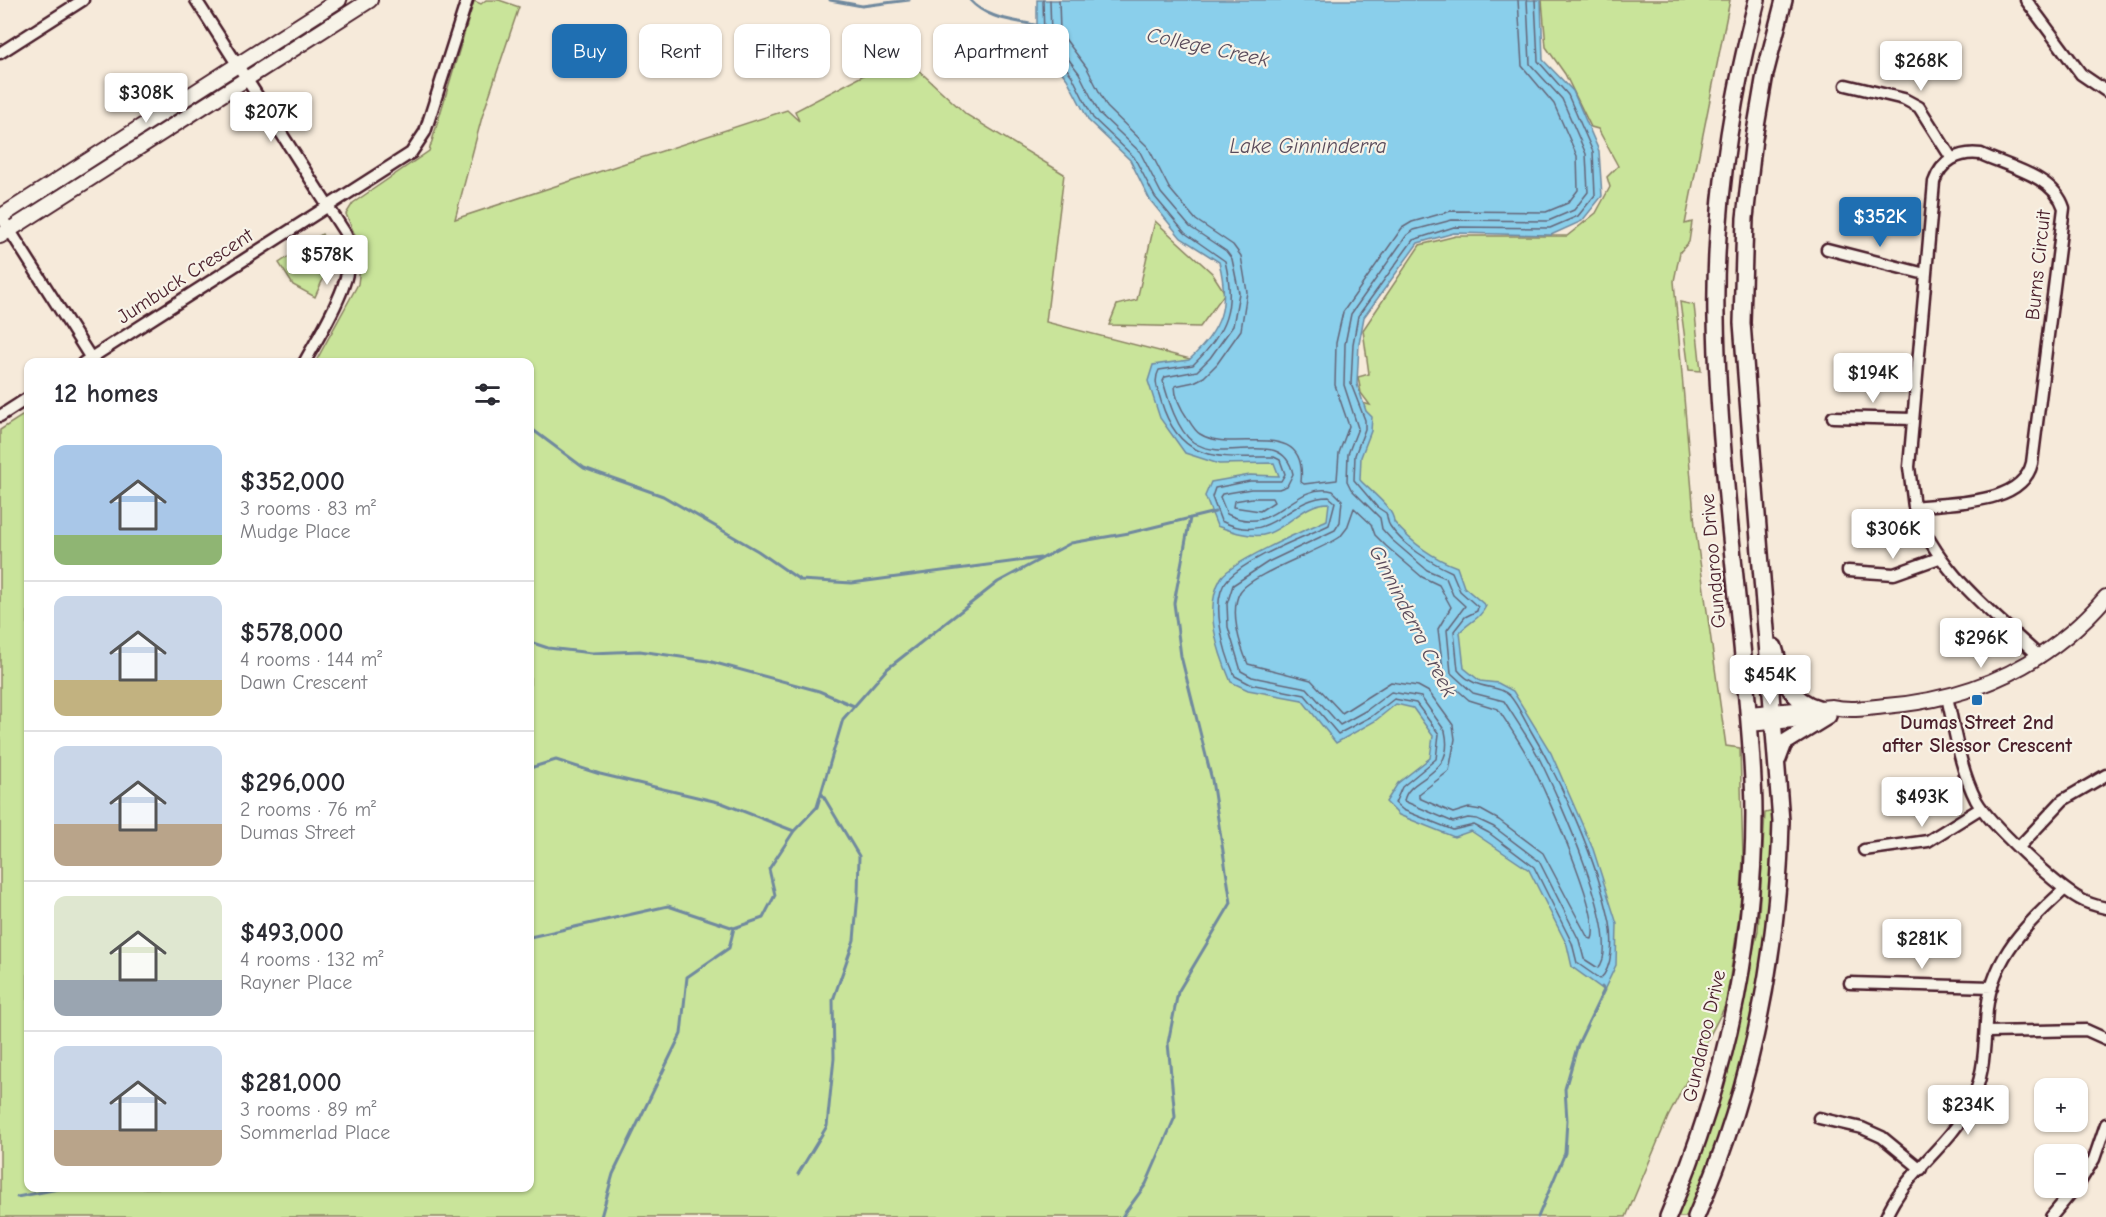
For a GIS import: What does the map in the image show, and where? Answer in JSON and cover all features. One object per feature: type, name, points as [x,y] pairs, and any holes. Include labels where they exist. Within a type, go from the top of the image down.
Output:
[{"type":"main road","name":"Gundaroo Drive","points":[[1668,1217],[1709,1111],[1738,995],[1752,861],[1753,795],[1748,719],[1716,320],[1719,228],[1728,138],[1744,48],[1757,0]]},
{"type":"main road","points":[[1696,1217],[1726,1143],[1745,1084],[1762,1011],[1780,875],[1781,821],[1742,323],[1745,218],[1754,138],[1765,74],[1784,0]]},
{"type":"main road","points":[[1767,621],[1780,667],[1794,694],[1801,703],[1823,712],[1784,743],[1777,763]]},
{"type":"street","points":[[0,53],[83,0]]},
{"type":"street","points":[[196,0],[348,239],[351,258],[336,302],[307,358]]},
{"type":"street","points":[[87,358],[5,233],[0,216],[339,0]]},
{"type":"street","points":[[5,233],[370,0]]},
{"type":"street","name":"Jumbuck Crescent","points":[[94,358],[406,157],[420,144],[466,0]]},
{"type":"street","points":[[2026,0],[2081,74],[2106,91]]},
{"type":"street","points":[[1846,85],[1904,99],[1919,107],[1952,159],[1943,166],[1934,182],[1909,467],[1914,507],[1922,528],[1939,558],[2040,657]]},
{"type":"street","name":"Burns Circuit","points":[[1914,507],[2005,494],[2021,485],[2028,475],[2064,220],[2059,197],[2042,181],[1981,154],[1969,153],[1952,159]]},
{"type":"street","points":[[1827,249],[1926,274]]},
{"type":"street","points":[[0,416],[24,401]]},
{"type":"street","points":[[1833,417],[1913,419]]},
{"type":"street","points":[[1848,571],[1894,574],[1939,558]]},
{"type":"street","points":[[1748,719],[1947,697],[1995,681],[2040,657],[2076,628],[2106,597]]},
{"type":"street","points":[[1947,697],[1968,781],[1981,808],[2065,889],[2080,900],[2106,908]]},
{"type":"street","points":[[2019,847],[2063,800],[2106,775]]},
{"type":"street","points":[[1864,850],[1928,842],[1981,808]]},
{"type":"street","points":[[1886,1217],[1894,1201],[1958,1126],[1970,1104],[1983,1069],[1992,987],[2012,943],[2027,924],[2065,889]]},
{"type":"street","points":[[1850,983],[1992,987]]},
{"type":"street","points":[[1986,1032],[2086,1030],[2106,1039]]},
{"type":"street","points":[[1819,1118],[1862,1128],[1882,1137],[1921,1170]]},
{"type":"street","points":[[2088,1168],[2094,1159],[2106,1124]]},
{"type":"street","points":[[2051,1217],[2066,1198]]},
{"type":"green space","points":[[486,0],[499,0],[519,7],[482,117],[455,219],[787,110],[799,121],[795,111],[858,78],[921,78],[921,73],[967,115],[1064,174],[1046,322],[1370,405],[1361,393],[1358,377],[1369,374],[1363,330],[1420,245],[1456,236],[1567,236],[1596,213],[1610,187],[1607,177],[1618,166],[1598,129],[1591,127],[1565,74],[1546,47],[1542,0],[1730,0],[1685,224],[1692,222],[1689,242],[1680,252],[1674,281],[1695,526],[1726,746],[1740,748],[1743,858],[1740,909],[1726,1004],[1668,1117],[1626,1217],[0,1217],[0,430],[24,415],[24,1192],[534,1192],[534,358],[318,358],[358,284],[362,252],[346,214],[353,203],[429,151],[474,1],[481,4]]},
{"type":"green space","points":[[1155,221],[1212,273],[1225,293],[1200,327],[1109,325],[1117,305],[1137,300]]},
{"type":"green space","points":[[322,234],[329,259],[326,273],[315,297],[293,285],[279,263]]},
{"type":"green space","points":[[1680,302],[1694,305],[1701,371],[1689,370]]},
{"type":"green space","points":[[1774,811],[1765,949],[1745,1054],[1724,1125],[1690,1217],[1674,1217],[1711,1123],[1735,1039],[1747,974],[1758,931],[1765,813]]},
{"type":"water","name":"Lake Ginninderra","points":[[1037,0],[1541,0],[1543,60],[1573,91],[1599,151],[1602,196],[1582,221],[1551,235],[1454,233],[1418,243],[1364,317],[1359,344],[1357,384],[1366,411],[1372,417],[1371,431],[1361,457],[1360,480],[1386,505],[1394,522],[1422,549],[1457,567],[1464,587],[1486,606],[1481,614],[1460,632],[1464,668],[1480,681],[1498,683],[1513,691],[1551,753],[1593,849],[1617,924],[1616,965],[1604,990],[1572,967],[1567,945],[1529,870],[1471,831],[1454,837],[1399,815],[1386,802],[1398,783],[1430,758],[1433,736],[1413,708],[1396,704],[1375,721],[1336,743],[1302,700],[1248,690],[1231,682],[1214,630],[1213,603],[1221,578],[1227,571],[1253,555],[1327,520],[1329,503],[1304,511],[1267,534],[1255,536],[1242,534],[1217,526],[1205,496],[1211,482],[1250,475],[1279,476],[1274,463],[1219,464],[1185,453],[1160,418],[1148,381],[1153,365],[1189,360],[1216,327],[1224,292],[1219,262],[1181,238],[1150,200],[1130,160],[1089,121],[1066,78],[1069,78],[1069,24],[1037,24]]},
{"type":"waterway","name":"College Creek","points":[[830,0],[862,6],[909,0]]},
{"type":"waterway","name":"College Creek","points":[[970,0],[985,12],[1030,24]]},
{"type":"waterway","points":[[534,431],[584,468],[663,496],[758,551],[800,580],[852,583],[1040,558]]},
{"type":"waterway","points":[[601,1217],[613,1174],[681,1034],[687,977],[729,948],[734,928],[763,918],[775,895],[769,869],[794,831],[817,807],[843,719],[887,669],[998,582],[1071,543],[1129,533],[1215,512]]},
{"type":"waterway","points":[[1122,1217],[1146,1184],[1175,1117],[1168,1043],[1178,992],[1231,903],[1212,780],[1181,656],[1174,603],[1190,518]]},
{"type":"waterway","points":[[534,643],[548,648],[592,653],[640,651],[708,661],[819,691],[854,706]]},
{"type":"waterway","points":[[534,767],[556,760],[600,774],[722,803],[794,831]]},
{"type":"waterway","points":[[798,1174],[827,1126],[834,1058],[833,1000],[854,940],[858,894],[859,856],[822,794]]},
{"type":"waterway","points":[[534,936],[668,906],[734,928]]},
{"type":"waterway","name":"Ginninderra Creek","points":[[1538,1217],[1565,1153],[1567,1120],[1565,1089],[1578,1044],[1604,990],[1602,987]]},
{"type":"waterway","points":[[17,1197],[43,1192]]},
{"type":"place","name":"Dumas Street 2nd after Slessor Crescent","points":[[1977,700]]}]
